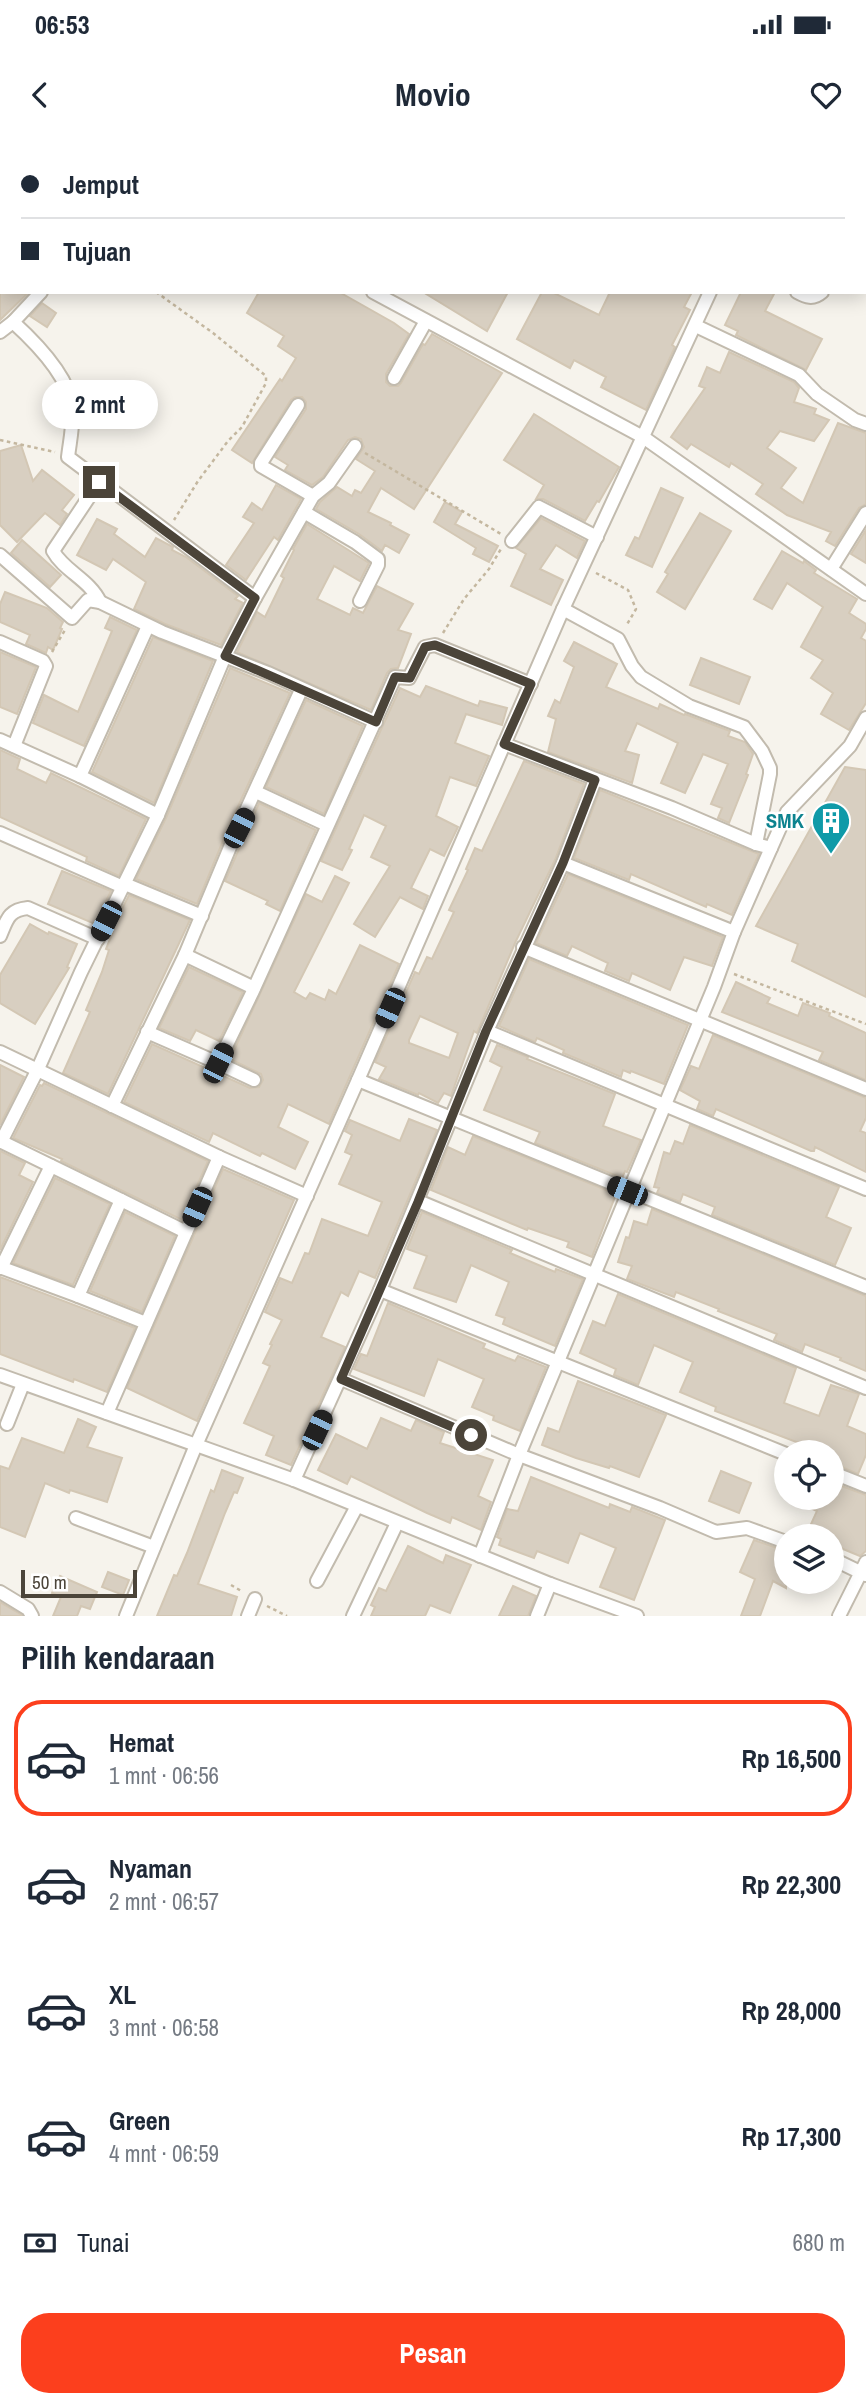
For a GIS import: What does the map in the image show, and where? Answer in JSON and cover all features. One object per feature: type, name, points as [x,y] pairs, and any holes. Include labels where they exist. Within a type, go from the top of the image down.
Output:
[{"type":"street","points":[[0,332],[13,323],[39,294]]},
{"type":"street","points":[[377,294],[643,437],[866,594]]},
{"type":"street","points":[[126,1616],[196,1445],[563,609],[709,294]]},
{"type":"street","points":[[801,294],[808,298],[820,294]]},
{"type":"street","points":[[394,378],[426,321]]},
{"type":"street","points":[[13,323],[47,357],[69,396],[72,428],[68,457],[255,598]]},
{"type":"street","points":[[696,326],[799,375],[817,394],[866,425]]},
{"type":"street","points":[[298,405],[261,463],[313,496]]},
{"type":"street","points":[[186,1232],[0,1141],[37,1071],[158,815],[225,656],[313,496],[328,483],[355,446]]},
{"type":"street","points":[[99,482],[53,551],[93,590],[100,602]]},
{"type":"street","points":[[512,541],[539,508],[597,537]]},
{"type":"street","points":[[304,512],[378,559],[378,565],[360,601]]},
{"type":"street","points":[[831,569],[866,513]]},
{"type":"street","points":[[0,555],[72,618],[88,600],[100,602],[148,626],[268,673],[376,722]]},
{"type":"street","points":[[563,609],[618,639],[641,677],[690,706],[744,727],[751,734],[766,759],[771,774],[755,844]]},
{"type":"street","points":[[80,776],[148,626]]},
{"type":"street","points":[[0,642],[44,661],[46,668],[14,746]]},
{"type":"street","points":[[218,1063],[395,677],[410,678],[425,647],[435,645],[531,684]]},
{"type":"street","points":[[113,1106],[185,955],[301,690]]},
{"type":"street","points":[[480,1556],[557,1361],[700,1021],[778,827],[787,812],[850,746],[866,718]]},
{"type":"street","points":[[0,740],[158,815]]},
{"type":"street","points":[[504,744],[771,848]]},
{"type":"street","points":[[294,1480],[418,1202],[486,1031],[563,863],[595,780]]},
{"type":"street","points":[[256,792],[327,825]]},
{"type":"street","points":[[0,833],[202,916]]},
{"type":"street","points":[[563,863],[734,932]]},
{"type":"street","points":[[0,936],[9,915],[16,909],[27,908],[98,939]]},
{"type":"street","points":[[523,947],[866,1089]]},
{"type":"street","points":[[185,955],[254,988]]},
{"type":"street","points":[[486,1031],[866,1189]]},
{"type":"street","points":[[147,1032],[254,1080]]},
{"type":"street","points":[[0,1052],[307,1196]]},
{"type":"street","points":[[358,1080],[866,1287]]},
{"type":"street","points":[[107,1413],[219,1157]]},
{"type":"street","points":[[51,1166],[0,1268],[146,1323]]},
{"type":"street","points":[[78,1296],[121,1200]]},
{"type":"street","points":[[418,1202],[866,1388]]},
{"type":"street","points":[[380,1290],[774,1449]]},
{"type":"street","points":[[0,1375],[294,1480],[550,1584],[638,1616]]},
{"type":"street","points":[[341,1379],[519,1455],[716,1532],[747,1528],[774,1538]]},
{"type":"street","points":[[7,1424],[23,1384]]},
{"type":"street","points":[[844,1477],[866,1486]]},
{"type":"street","points":[[317,1581],[358,1506]]},
{"type":"street","points":[[76,1518],[153,1546]]},
{"type":"street","points":[[353,1616],[397,1523]]},
{"type":"street","points":[[839,1616],[864,1570],[844,1563]]},
{"type":"street","points":[[537,1616],[550,1584]]},
{"type":"street","points":[[0,1592],[28,1609],[32,1616]]},
{"type":"street","points":[[248,1616],[255,1599]]},
{"type":"path","points":[[159,294],[213,332],[266,376],[267,383],[242,427],[198,481],[166,532]]},
{"type":"path","points":[[0,440],[29,445],[68,457]]},
{"type":"path","points":[[355,446],[512,541],[500,550],[435,645]]},
{"type":"path","points":[[584,566],[628,590],[636,609],[618,639]]},
{"type":"path","points":[[44,661],[72,618]]},
{"type":"path","points":[[721,969],[866,1024]]},
{"type":"building","points":[[0,294],[27,294],[0,320]]},
{"type":"building","points":[[258,294],[343,294],[409,334],[386,374],[386,382],[390,386],[398,386],[401,383],[423,344],[425,345],[432,334],[502,373],[414,509],[381,488],[368,512],[409,535],[399,553],[385,545],[382,551],[316,509],[337,487],[352,496],[355,490],[361,493],[375,471],[356,459],[364,447],[361,439],[355,437],[348,440],[323,477],[312,485],[285,470],[288,465],[275,457],[306,409],[306,402],[302,397],[291,400],[252,463],[232,450],[296,358],[278,346],[284,336],[247,313]]},
{"type":"building","points":[[426,294],[507,294],[487,331]]},
{"type":"building","points":[[541,294],[556,294],[599,315],[609,294],[691,294],[684,307],[690,310],[672,345],[675,347],[646,410],[601,387],[606,377],[574,360],[570,368],[517,339]]},
{"type":"building","points":[[740,294],[774,294],[765,311],[822,339],[806,370],[736,335],[738,331],[725,325]]},
{"type":"building","points":[[42,303],[56,313],[47,327],[30,316]]},
{"type":"building","points":[[729,352],[794,382],[799,388],[794,402],[816,409],[814,414],[829,420],[814,441],[780,431],[767,448],[796,468],[781,488],[803,503],[838,423],[866,433],[866,504],[859,508],[835,546],[826,541],[831,532],[787,515],[756,494],[763,484],[731,463],[729,467],[691,444],[687,449],[671,437],[705,388],[699,386],[707,367],[720,373]]},
{"type":"building","points":[[534,414],[619,467],[585,521],[543,499],[536,499],[544,485],[504,460]]},
{"type":"building","points":[[21,445],[33,481],[42,470],[74,495],[62,510],[67,514],[60,525],[45,513],[17,542],[0,525],[0,451]]},
{"type":"building","points":[[276,485],[301,499],[278,540],[274,537],[246,580],[226,565],[254,523],[243,517],[252,503],[262,510]]},
{"type":"building","points":[[661,488],[683,498],[652,567],[626,555],[635,537],[639,539]]},
{"type":"building","points":[[445,502],[462,512],[455,524],[498,546],[489,562],[473,554],[476,548],[434,522]]},
{"type":"building","points":[[700,513],[731,531],[685,609],[657,592],[668,574],[665,572]]},
{"type":"building","points":[[541,518],[585,541],[577,558],[556,545],[540,569],[563,580],[551,605],[511,586],[526,554],[516,548]]},
{"type":"building","points":[[97,519],[117,529],[114,534],[145,557],[156,538],[173,547],[172,550],[186,557],[238,596],[235,599],[243,603],[221,645],[134,609],[146,582],[113,559],[106,570],[77,555]]},
{"type":"building","points":[[307,524],[369,563],[360,581],[334,566],[317,599],[350,615],[353,608],[363,613],[377,586],[413,604],[398,630],[411,634],[398,668],[387,673],[371,710],[237,652],[257,612],[265,617],[284,578],[281,576],[293,549]]},
{"type":"building","points":[[866,530],[866,563],[851,554]]},
{"type":"building","points":[[22,540],[61,575],[50,587],[11,553]]},
{"type":"building","points":[[782,551],[803,563],[804,561],[816,570],[814,573],[857,599],[849,613],[866,624],[861,638],[866,641],[866,703],[849,730],[821,714],[833,693],[811,678],[823,660],[801,647],[823,607],[787,583],[772,609],[754,599]]},
{"type":"building","points":[[5,592],[47,608],[63,622],[53,650],[48,647],[46,653],[26,644],[30,635],[0,622],[0,604]]},
{"type":"building","points":[[110,617],[137,630],[84,746],[33,723],[44,695],[78,712],[112,631],[105,628]]},
{"type":"building","points":[[153,637],[213,661],[154,803],[92,772]]},
{"type":"building","points":[[574,642],[617,664],[606,687],[658,709],[660,704],[730,731],[728,736],[745,742],[753,754],[746,774],[748,775],[729,823],[718,818],[722,808],[711,804],[728,764],[703,754],[685,793],[661,783],[678,743],[637,723],[625,751],[639,755],[632,783],[548,752],[556,719],[548,716],[555,700],[560,703],[574,667],[564,661]]},
{"type":"building","points":[[0,652],[36,667],[17,714],[0,707]]},
{"type":"building","points":[[701,658],[750,677],[739,704],[690,685]]},
{"type":"building","points":[[230,668],[290,693],[197,904],[136,879],[166,818]]},
{"type":"building","points":[[426,686],[478,706],[480,701],[507,708],[502,725],[466,714],[455,743],[489,756],[476,786],[450,777],[436,816],[458,827],[444,856],[430,849],[411,888],[428,896],[423,909],[400,897],[375,937],[354,924],[390,866],[371,857],[386,826],[364,815],[342,870],[321,861],[400,688],[420,697]]},
{"type":"building","points":[[306,700],[363,726],[324,814],[266,787]]},
{"type":"building","points":[[0,750],[20,759],[17,769],[46,783],[51,773],[146,819],[119,876],[86,861],[87,857],[0,817]]},
{"type":"building","points":[[524,761],[584,784],[555,860],[515,943],[477,1033],[474,1031],[451,1096],[444,1093],[438,1103],[419,1093],[418,1095],[379,1079],[386,1067],[375,1062],[415,972],[419,974],[427,957],[432,959],[454,912],[449,910],[475,848],[482,851]],"holes":[[[420,1016],[458,1033],[449,1058],[409,1043]]]},
{"type":"building","name":"SMK","points":[[845,767],[866,770],[866,997],[792,961],[798,944],[756,926]]},
{"type":"building","points":[[600,790],[759,854],[732,915],[707,904],[706,907],[631,874],[629,880],[574,858]]},
{"type":"building","points":[[259,803],[316,830],[280,911],[266,904],[268,901],[225,881]]},
{"type":"building","points":[[62,871],[111,891],[95,924],[48,904]]},
{"type":"building","points":[[568,874],[723,937],[712,966],[684,957],[670,990],[632,973],[629,981],[605,971],[608,963],[572,946],[567,956],[536,943]]},
{"type":"building","points":[[335,876],[349,883],[294,992],[306,999],[310,993],[325,1000],[329,990],[336,994],[360,945],[399,964],[329,1124],[288,1104],[278,1127],[308,1142],[295,1169],[262,1153],[260,1156],[213,1133],[209,1142],[124,1102],[152,1044],[250,1088],[259,1087],[263,1080],[261,1074],[230,1059],[306,894],[322,902]]},
{"type":"building","points":[[129,895],[190,920],[108,1094],[63,1073],[90,1012],[86,1010],[109,950],[106,949],[113,932],[111,931]]},
{"type":"building","points":[[30,924],[48,934],[49,932],[77,944],[67,967],[69,968],[35,1024],[0,1003],[0,975]]},
{"type":"building","points":[[529,959],[688,1025],[664,1084],[631,1071],[630,1073],[623,1070],[621,1077],[563,1053],[564,1050],[537,1038],[535,1042],[499,1026]]},
{"type":"building","points":[[189,967],[243,992],[219,1041],[196,1030],[190,1041],[159,1028]]},
{"type":"building","points":[[736,982],[770,998],[767,1003],[798,1016],[803,1003],[830,1013],[829,1016],[866,1033],[866,1080],[819,1060],[823,1052],[722,1012]]},
{"type":"building","points":[[713,1035],[866,1098],[866,1118],[860,1131],[866,1133],[866,1172],[815,1147],[814,1151],[811,1151],[716,1109],[713,1116],[697,1109],[700,1101],[680,1090],[691,1066],[699,1069]]},
{"type":"building","points":[[497,1045],[615,1094],[603,1126],[641,1140],[622,1178],[535,1143],[540,1132],[484,1110],[502,1067],[490,1061]]},
{"type":"building","points":[[0,1065],[24,1077],[0,1125]]},
{"type":"building","points":[[44,1083],[208,1161],[182,1220],[61,1161],[62,1159],[13,1138],[40,1085]]},
{"type":"building","points":[[409,1119],[437,1130],[375,1278],[359,1271],[348,1296],[341,1292],[321,1337],[345,1347],[291,1465],[266,1455],[274,1436],[244,1423],[270,1366],[263,1363],[282,1320],[265,1312],[280,1278],[292,1283],[305,1253],[309,1254],[322,1219],[368,1236],[382,1202],[339,1184],[352,1155],[345,1152],[352,1135],[345,1131],[350,1120],[400,1141]]},
{"type":"building","points":[[690,1125],[839,1187],[826,1217],[851,1228],[835,1265],[712,1215],[715,1207],[683,1194],[680,1202],[657,1193],[659,1188],[654,1187],[664,1152],[670,1154],[675,1141],[683,1144]]},
{"type":"building","points":[[473,1136],[616,1194],[592,1257],[567,1247],[569,1242],[528,1228],[527,1230],[431,1190],[448,1147],[465,1155]]},
{"type":"building","points":[[0,1151],[25,1163],[19,1175],[33,1182],[0,1250]]},
{"type":"building","points":[[223,1169],[294,1200],[197,1421],[127,1388]]},
{"type":"building","points":[[55,1178],[110,1204],[73,1285],[13,1263]]},
{"type":"building","points":[[652,1209],[866,1296],[866,1371],[805,1344],[802,1352],[774,1340],[777,1334],[676,1292],[674,1297],[627,1279],[632,1266],[618,1262],[626,1237],[629,1238],[634,1221],[647,1225]]},
{"type":"building","points":[[125,1212],[175,1236],[142,1312],[90,1291]]},
{"type":"building","points":[[422,1212],[512,1250],[510,1253],[555,1272],[556,1269],[583,1279],[555,1346],[503,1324],[505,1318],[496,1315],[509,1282],[471,1265],[456,1302],[414,1288],[427,1256],[407,1249]]},
{"type":"building","points":[[0,1277],[135,1328],[107,1392],[0,1354]]},
{"type":"building","points":[[618,1294],[796,1368],[784,1403],[819,1416],[831,1385],[859,1394],[847,1426],[866,1434],[866,1455],[858,1474],[844,1468],[844,1440],[791,1440],[715,1411],[716,1407],[680,1392],[693,1362],[654,1345],[638,1385],[614,1375],[616,1369],[580,1353],[593,1321],[605,1326]]},
{"type":"building","points":[[388,1303],[485,1344],[483,1348],[515,1361],[518,1356],[546,1367],[520,1431],[493,1420],[494,1416],[472,1407],[484,1379],[438,1359],[424,1396],[354,1369],[361,1354],[367,1356]]},
{"type":"building","points":[[578,1381],[666,1415],[639,1477],[542,1445],[548,1428],[559,1432]]},
{"type":"building","points":[[381,1418],[411,1431],[416,1420],[444,1432],[440,1443],[493,1460],[478,1496],[491,1502],[481,1530],[452,1517],[450,1523],[351,1476],[347,1484],[318,1470],[336,1434],[367,1449]]},
{"type":"building","points":[[78,1419],[96,1427],[87,1447],[122,1458],[107,1502],[70,1490],[69,1493],[45,1483],[25,1537],[0,1527],[0,1466],[9,1469],[22,1438],[64,1453]]},
{"type":"building","points":[[222,1470],[243,1478],[225,1513],[198,1584],[237,1597],[231,1616],[157,1616],[174,1575],[177,1576],[211,1490],[214,1492]]},
{"type":"building","points":[[721,1471],[751,1483],[739,1513],[709,1501]]},
{"type":"building","points":[[531,1477],[609,1508],[610,1504],[630,1512],[632,1507],[665,1520],[634,1600],[600,1587],[616,1548],[580,1533],[568,1563],[537,1551],[534,1558],[499,1545],[501,1539],[497,1537],[507,1509],[518,1511]]},
{"type":"building","points":[[844,1487],[866,1495],[866,1551],[860,1556],[844,1549],[844,1524],[811,1524],[817,1511],[815,1510],[844,1510]]},
{"type":"building","points":[[754,1540],[774,1547],[774,1582],[760,1616],[741,1616],[755,1579],[740,1572]]},
{"type":"building","points":[[408,1546],[443,1563],[446,1555],[471,1565],[450,1613],[430,1605],[425,1616],[371,1616],[375,1607],[371,1605],[379,1588],[386,1591]]},
{"type":"building","points":[[108,1572],[129,1580],[123,1595],[102,1587]]},
{"type":"building","points":[[60,1576],[97,1592],[90,1609],[81,1606],[77,1616],[53,1616],[61,1597],[52,1593]]},
{"type":"building","points":[[513,1586],[536,1596],[528,1616],[499,1616]]},
{"type":"building","points":[[0,1602],[22,1615],[22,1616],[0,1616]]},
{"type":"place","name":"SMK","points":[[831,855]]},
{"type":"route","points":[[99,482],[255,598],[225,656],[376,722],[395,677],[410,678],[425,647],[435,645],[531,684],[504,744],[595,780],[563,863],[486,1031],[418,1202],[341,1379],[471,1435]]}]
